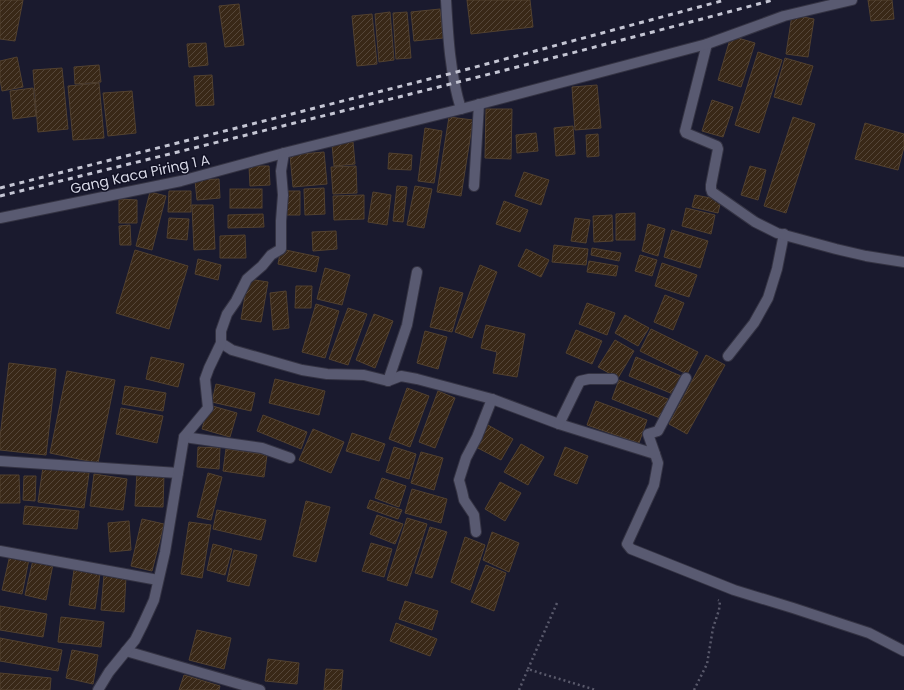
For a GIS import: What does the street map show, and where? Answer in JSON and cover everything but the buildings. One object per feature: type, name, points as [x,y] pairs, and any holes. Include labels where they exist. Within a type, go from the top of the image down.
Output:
[{"type":"street","points":[[446,0],[447,30],[451,60],[461,109]]},
{"type":"street","name":"Gang Kaca Piring 1 A","points":[[0,218],[181,181],[707,44],[784,16],[852,0]]},
{"type":"street","points":[[707,44],[685,131],[686,133],[717,146],[718,149],[711,185],[712,192],[754,222],[778,233],[866,256],[904,262]]},
{"type":"street","points":[[474,186],[479,104]]},
{"type":"street","points":[[98,690],[109,672],[135,640],[154,600],[165,552],[184,437],[208,408],[205,379],[221,343],[221,331],[227,314],[236,301],[247,279],[262,266],[271,255],[281,249],[283,195],[281,171],[284,153]]},
{"type":"street","points":[[728,356],[754,323],[768,298],[777,269],[784,234]]},
{"type":"street","points":[[388,381],[407,325],[417,272]]},
{"type":"street","points":[[221,343],[232,350],[302,370],[327,374],[364,375],[388,381],[401,376],[417,379],[492,399],[559,424],[655,454]]},
{"type":"street","points":[[686,378],[658,431],[648,434],[658,463],[654,485],[627,544],[631,549],[734,590],[869,633],[904,651]]},
{"type":"street","points":[[559,424],[580,381],[589,379],[613,379]]},
{"type":"street","points":[[476,532],[474,515],[464,500],[459,480],[466,458],[477,437],[492,399]]},
{"type":"street","points":[[184,437],[262,448],[290,458]]},
{"type":"street","points":[[0,461],[178,473]]},
{"type":"street","points":[[0,551],[158,580]]},
{"type":"street","points":[[126,651],[260,690]]},
{"type":"path","points":[[694,690],[707,664],[713,628],[719,610],[720,601],[716,600]]},
{"type":"path","points":[[519,690],[556,603]]},
{"type":"path","points":[[528,669],[596,690]]},
{"type":"railway","points":[[0,188],[453,73],[725,0]]},
{"type":"railway","points":[[0,196],[484,75],[773,0]]}]
